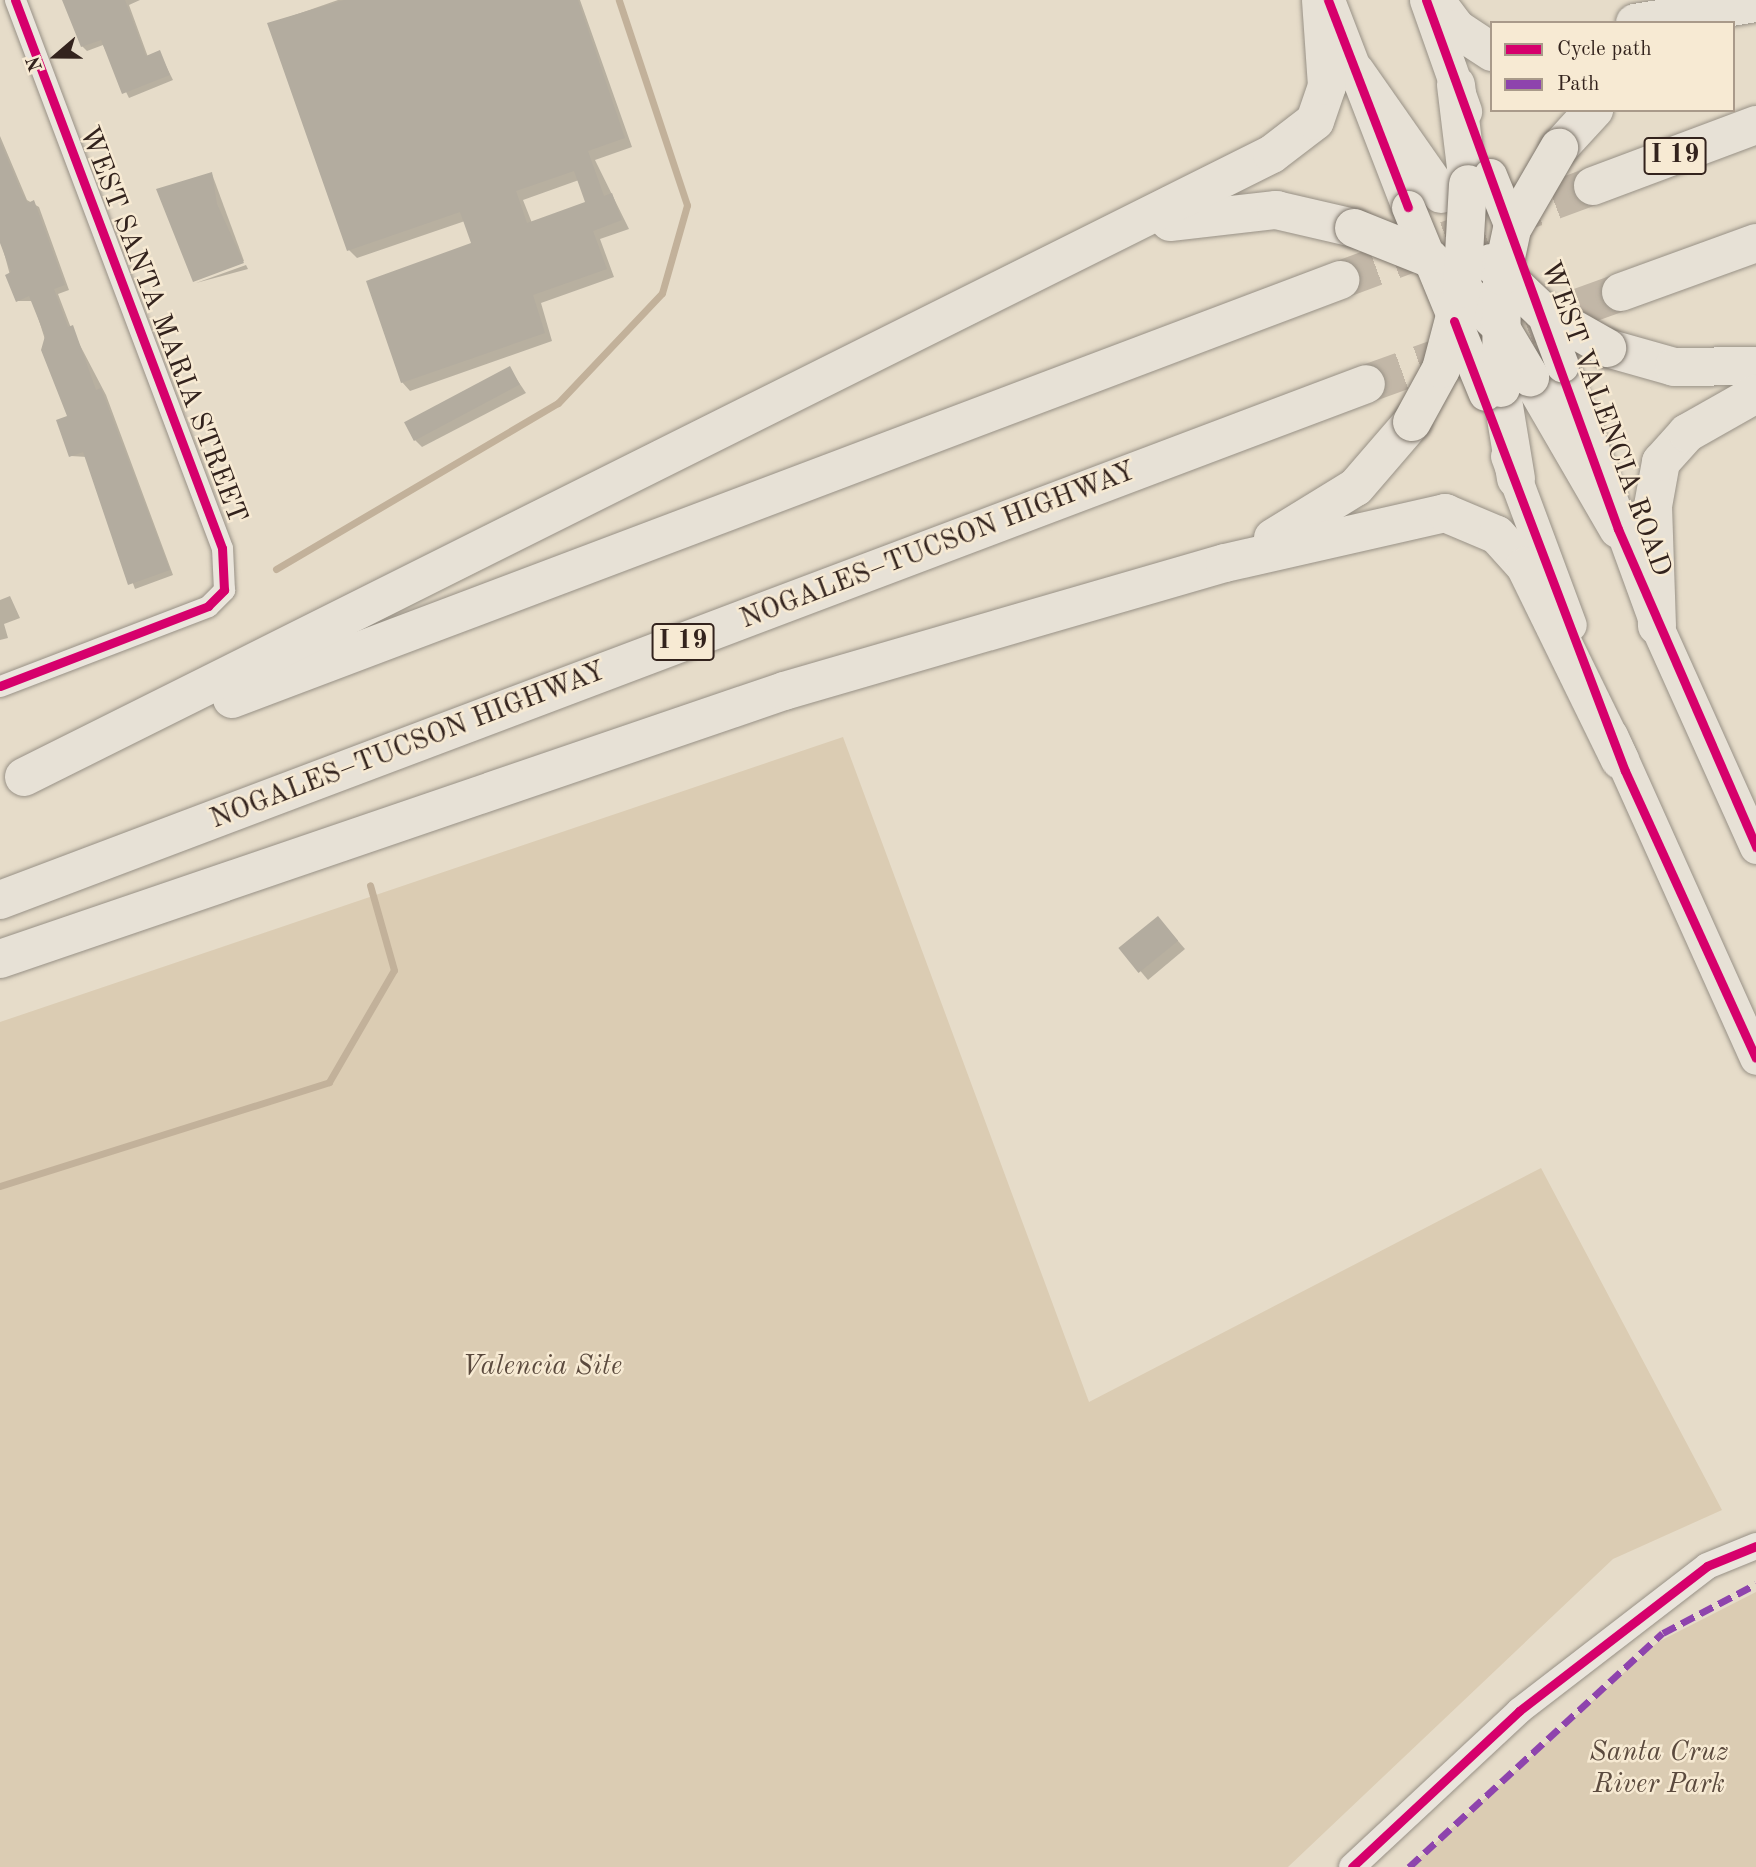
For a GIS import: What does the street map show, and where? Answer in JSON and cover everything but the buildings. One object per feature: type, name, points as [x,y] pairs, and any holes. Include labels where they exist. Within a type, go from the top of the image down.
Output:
[{"type":"highway","points":[[12,782],[1133,229],[1272,154],[1315,121],[1329,59],[1321,0]]},
{"type":"highway","points":[[1435,0],[1457,29],[1490,51]]},
{"type":"highway","points":[[1646,21],[1752,4]]},
{"type":"highway","points":[[1718,21],[1752,4]]},
{"type":"highway","points":[[1355,71],[1452,190]]},
{"type":"highway","points":[[1225,563],[1315,517],[1356,487],[1412,422],[1441,369],[1458,305],[1465,233],[1452,190],[1456,85]]},
{"type":"highway","points":[[1592,112],[1559,148],[1513,229],[1502,276],[1499,325],[1520,381],[1618,528]]},
{"type":"highway","name":"I 19","points":[[1594,186],[1756,125]]},
{"type":"highway","points":[[1133,229],[1276,210],[1354,229],[1429,258],[1458,305],[1499,325]]},
{"type":"highway","points":[[1465,233],[1502,276],[1542,311],[1607,348],[1674,367],[1756,366]]},
{"type":"highway","points":[[1622,292],[1756,243]]},
{"type":"highway","points":[[12,782],[1340,280]]},
{"type":"highway","points":[[1516,479],[1520,381]]},
{"type":"highway","name":"NOGALES–TUCSON HIGHWAY","points":[[0,900],[1366,384]]},
{"type":"highway","points":[[1657,626],[1653,506],[1661,462],[1687,433],[1756,394]]},
{"type":"highway","points":[[0,958],[784,691],[1225,563],[1445,513],[1469,518],[1497,535],[1524,566],[1620,760]]},
{"type":"main road","points":[[1328,0],[1355,71]]},
{"type":"main road","points":[[1426,0],[1456,85]]},
{"type":"main road","points":[[1429,258],[1452,190]]},
{"type":"main road","name":"WEST VALENCIA ROAD","points":[[1452,190],[1513,229],[1542,311],[1520,381]]},
{"type":"main road","points":[[1458,305],[1520,381]]},
{"type":"main road","points":[[1516,479],[1620,760],[1756,1058]]},
{"type":"main road","name":"WEST VALENCIA ROAD","points":[[1618,528],[1657,626],[1756,848]]},
{"type":"street","name":"WEST SANTA MARIA STREET","points":[[0,686],[208,606],[224,590],[222,548],[15,0]]},
{"type":"street","points":[[1352,1867],[1519,1711],[1707,1566],[1756,1546]]},
{"type":"green space","name":"Valencia Site","points":[[843,737],[1089,1402],[1541,1168],[1722,1510],[1613,1559],[1288,1867],[0,1867],[0,1022]]},
{"type":"green space","name":"Santa Cruz River Park","points":[[1756,1592],[1756,1867],[1409,1867],[1658,1642]]},
{"type":"waterway","points":[[276,569],[558,403],[662,293],[687,205],[619,0]]},
{"type":"waterway","points":[[0,1186],[329,1082],[394,970],[370,885]]},
{"type":"tunnel","points":[[1340,280],[1593,186]]},
{"type":"tunnel","points":[[1366,384],[1621,292]]},
{"type":"marked path","points":[[1409,1867],[1663,1633],[1756,1584]]},
{"type":"cycle path","points":[[0,686],[208,606],[224,590],[222,548],[15,0]]},
{"type":"cycle path","points":[[1328,0],[1408,207]]},
{"type":"cycle path","points":[[1426,0],[1618,529],[1756,847]]},
{"type":"cycle path","points":[[1454,321],[1625,771],[1756,1058]]},
{"type":"cycle path","points":[[1352,1867],[1519,1711],[1707,1566],[1756,1546]]}]
